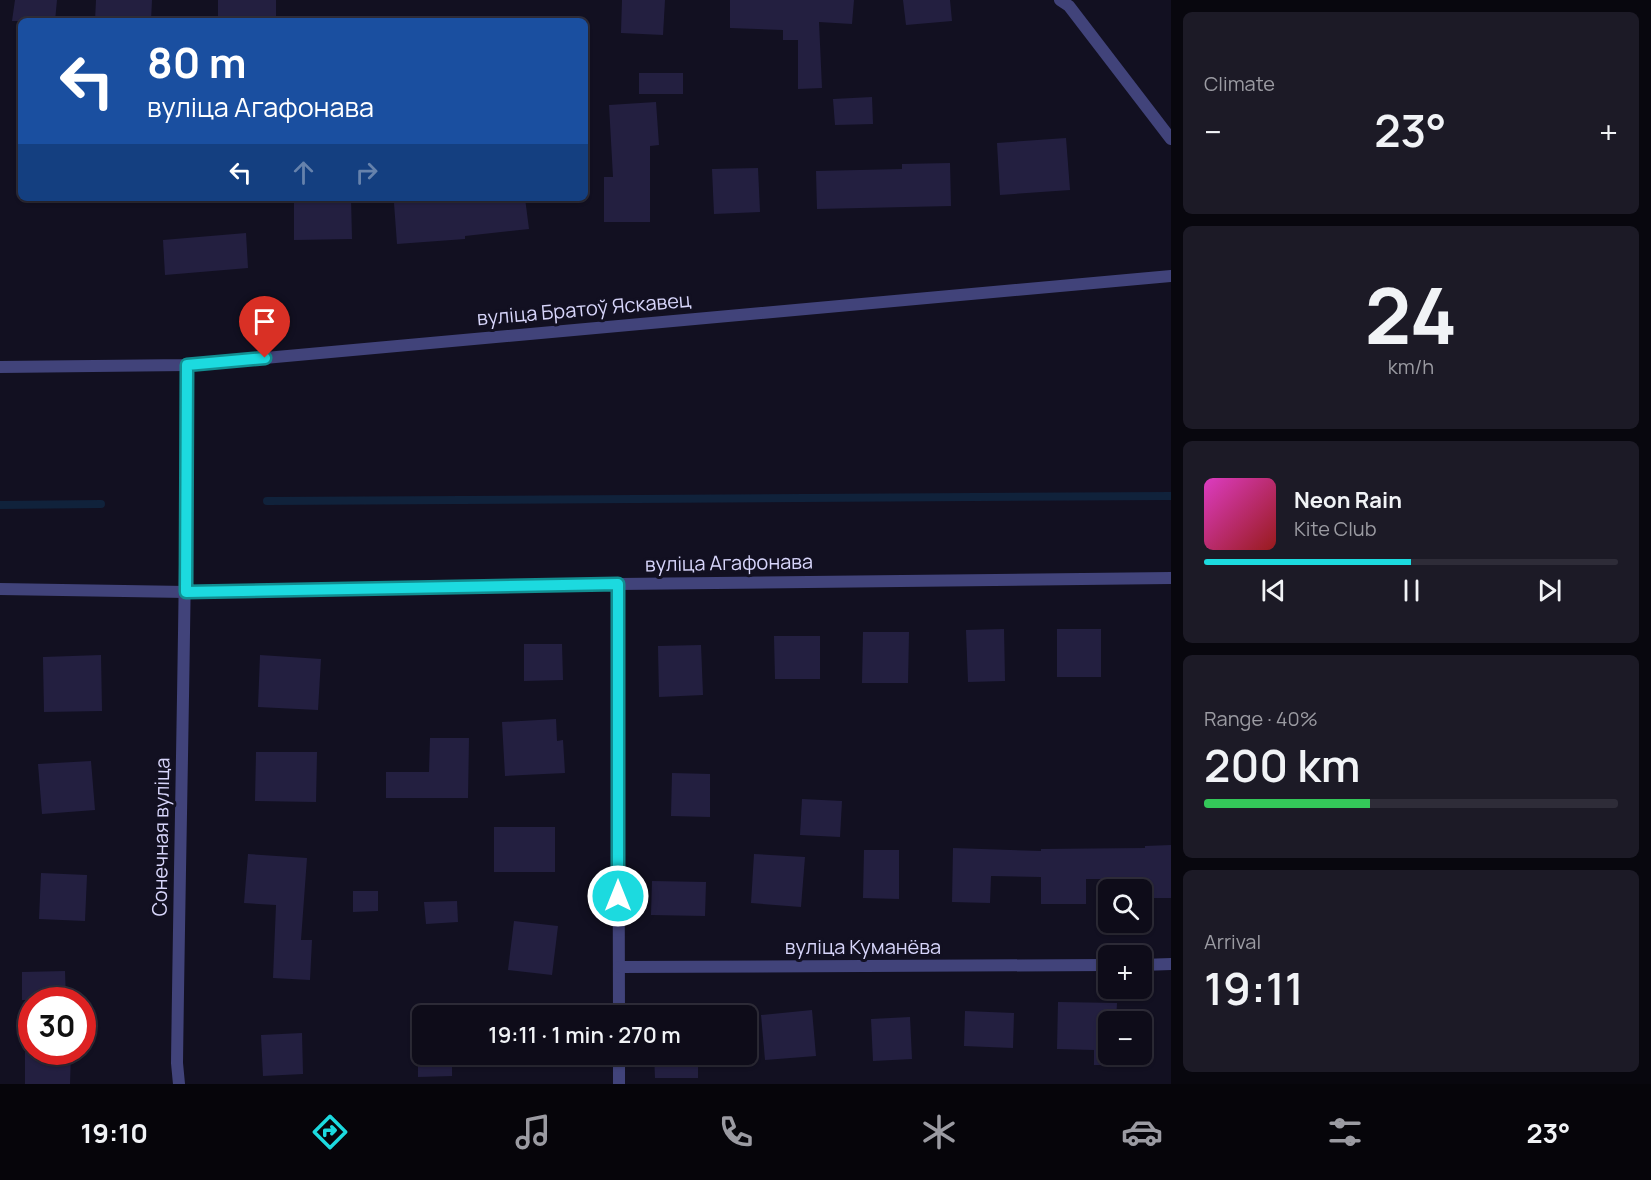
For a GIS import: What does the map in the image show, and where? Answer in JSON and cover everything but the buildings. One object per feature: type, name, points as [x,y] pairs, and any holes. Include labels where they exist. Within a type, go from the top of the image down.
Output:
[{"type":"street","points":[[1066,2],[1171,139]]},
{"type":"street","name":"вуліца Братоў Яскавец","points":[[0,367],[187,365],[1171,276]]},
{"type":"street","name":"Сонечная вуліца","points":[[179,1084],[177,1062],[186,592],[187,365]]},
{"type":"street","name":"вуліца Агафонава","points":[[0,589],[186,592],[618,584],[1171,578]]},
{"type":"street","points":[[618,584],[619,1005]]},
{"type":"street","points":[[1152,965],[1171,964]]},
{"type":"street","name":"вуліца Куманёва","points":[[619,968],[1098,965]]},
{"type":"street","points":[[619,1065],[619,1084]]},
{"type":"waterway","points":[[267,501],[1171,496]]},
{"type":"waterway","points":[[0,505],[101,504]]},
{"type":"route","points":[[265,358],[187,365],[186,592],[618,584],[618,896]]}]
